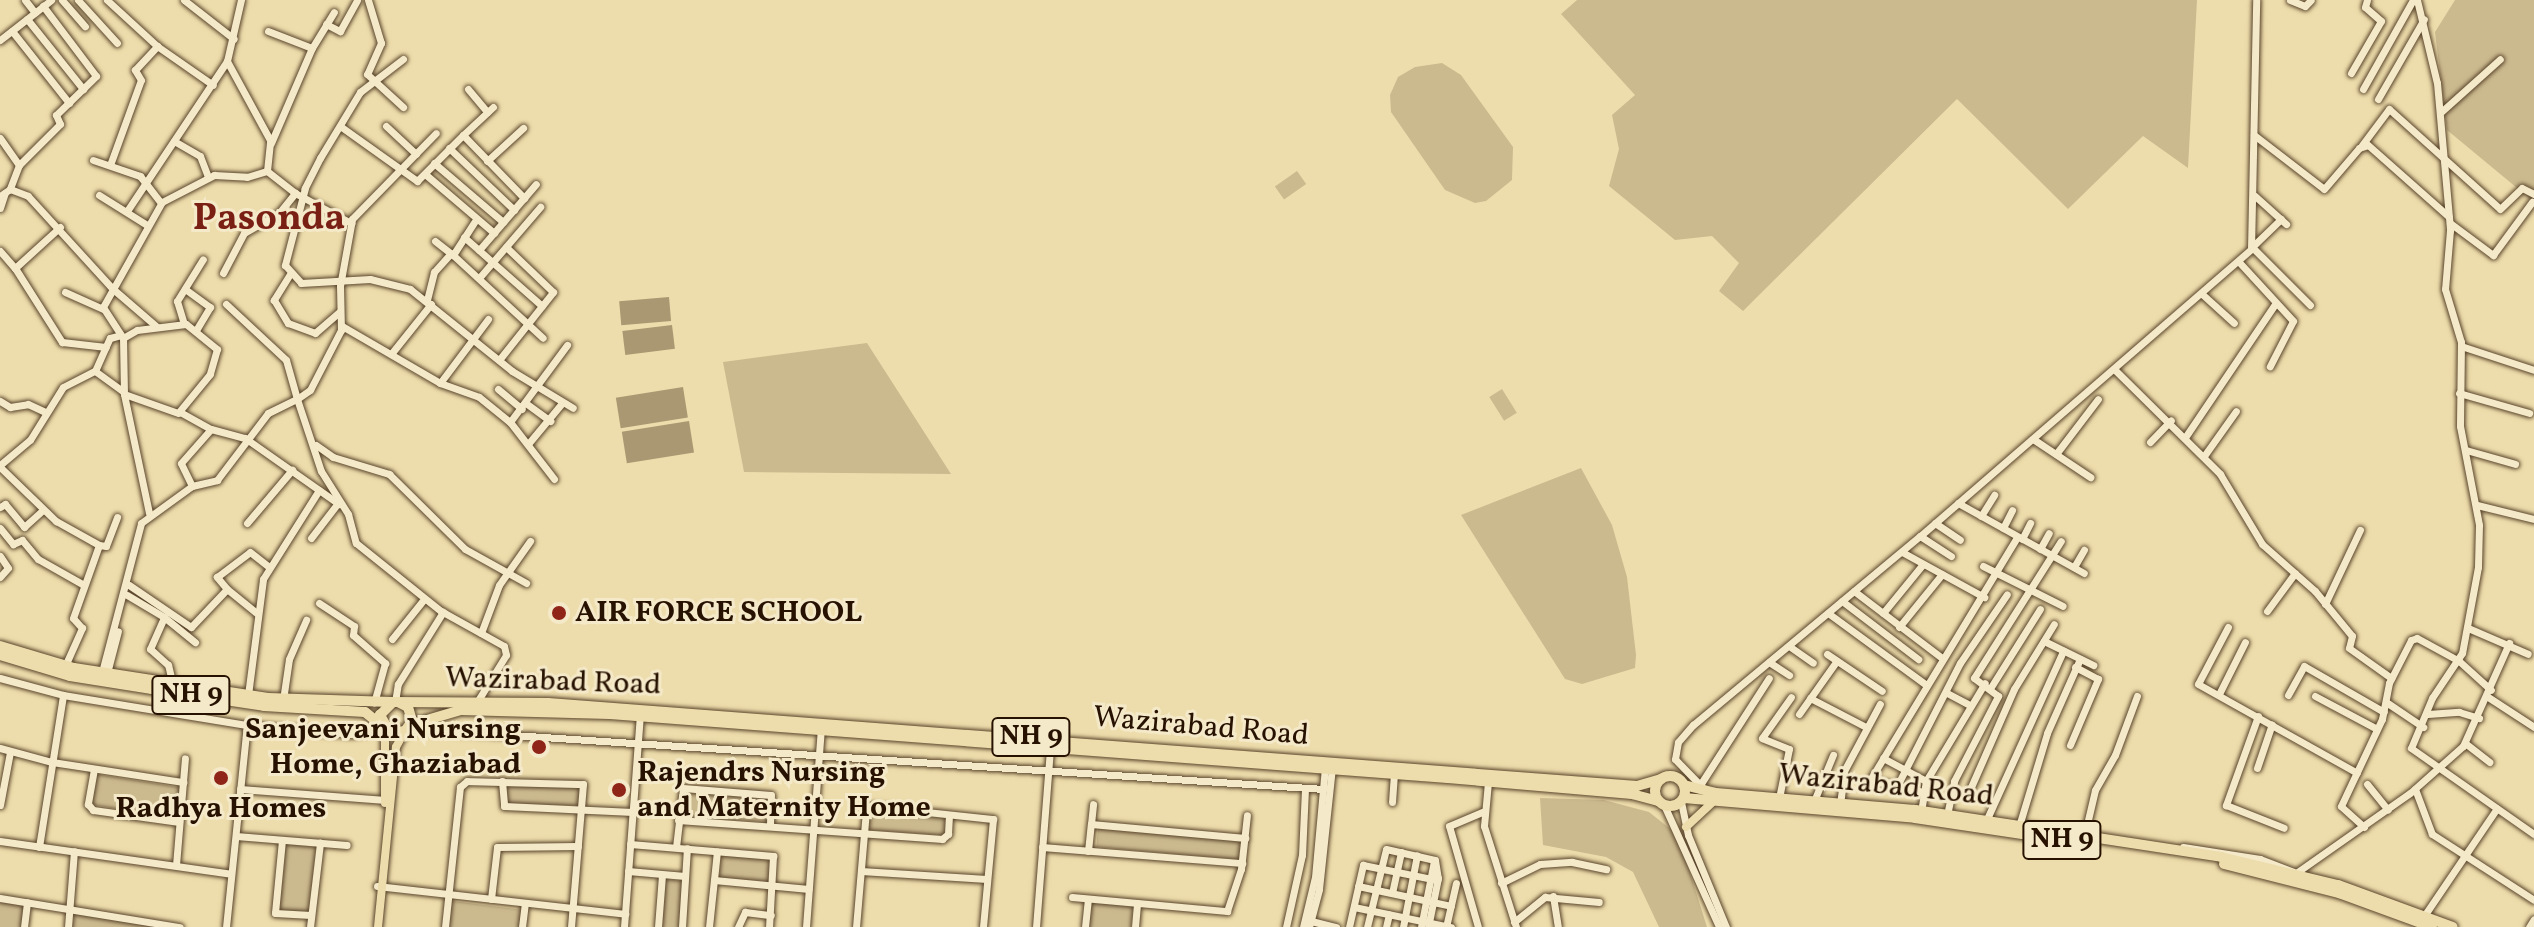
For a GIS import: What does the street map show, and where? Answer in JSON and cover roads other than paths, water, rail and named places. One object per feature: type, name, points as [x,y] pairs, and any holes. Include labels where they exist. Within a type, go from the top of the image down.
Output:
[{"type":"highway","name":"Wazirabad Road","points":[[0,646],[13,655],[70,676],[283,700],[477,702],[821,725],[1329,765],[1394,775],[1632,794],[1662,803]]},
{"type":"highway","name":"Wazirabad Road","points":[[0,655],[13,655],[264,706],[365,712],[384,728],[408,728],[461,710],[640,716],[821,725],[1050,748],[1637,786],[1661,779]]},
{"type":"highway","points":[[384,728],[381,711],[396,702],[410,712],[408,728]]},
{"type":"highway","points":[[1674,776],[1684,785],[1682,800],[1662,803],[1655,789],[1661,779],[1674,776]]},
{"type":"highway","name":"Wazirabad Road","points":[[1684,785],[1840,807]]},
{"type":"highway","name":"Wazirabad Road","points":[[1682,800],[1840,807],[1921,815],[2296,876],[2432,927]]},
{"type":"highway","name":"Wazirabad Road","points":[[1921,815],[1947,815],[2019,826],[2296,876],[2453,927]]},
{"type":"main road","points":[[380,886],[386,800],[384,728]]},
{"type":"main road","points":[[376,927],[396,747],[408,728]]},
{"type":"main road","points":[[1684,830],[1700,810],[1718,800]]},
{"type":"street","points":[[25,0],[35,13]]},
{"type":"street","points":[[62,0],[85,26]]},
{"type":"street","points":[[78,0],[117,43]]},
{"type":"street","points":[[107,0],[157,46],[213,85]]},
{"type":"street","points":[[184,0],[234,39]]},
{"type":"street","points":[[326,24],[340,31],[357,0]]},
{"type":"street","points":[[368,0],[381,43],[367,72],[372,82],[403,107]]},
{"type":"street","points":[[2256,0],[2252,247],[2310,305]]},
{"type":"street","points":[[2290,0],[2305,6],[2311,0]]},
{"type":"street","points":[[2351,73],[2381,21],[2365,7],[2367,0]]},
{"type":"street","points":[[2415,0],[2424,19],[2441,112],[2449,220],[2445,289],[2461,346],[2459,393],[2477,505],[2478,567],[2459,661],[2435,694],[2423,727],[2411,748],[2534,834]]},
{"type":"street","points":[[2363,89],[2415,0]]},
{"type":"street","points":[[127,211],[227,61],[240,1]]},
{"type":"street","points":[[0,40],[48,2],[95,73],[56,116],[60,124],[19,165],[0,208]]},
{"type":"street","points":[[267,171],[270,145],[312,48],[334,12]]},
{"type":"street","points":[[27,19],[83,89]]},
{"type":"street","points":[[2378,99],[2424,19]]},
{"type":"street","points":[[12,31],[69,103]]},
{"type":"street","points":[[268,31],[312,48]]},
{"type":"street","points":[[110,165],[140,82],[135,70],[157,46]]},
{"type":"street","points":[[223,273],[244,233],[279,213],[298,195],[340,126],[372,82],[403,59]]},
{"type":"street","points":[[2441,112],[2500,59]]},
{"type":"street","points":[[227,61],[270,145]]},
{"type":"street","points":[[340,126],[417,181],[490,109],[468,89]]},
{"type":"street","points":[[2254,135],[2324,189],[2389,109],[2500,209],[2522,188],[2533,198],[2493,255],[2449,220],[2368,145],[2362,145]]},
{"type":"street","points":[[386,126],[416,154]]},
{"type":"street","points":[[487,161],[523,128]]},
{"type":"street","points":[[104,673],[139,528],[149,513],[192,486],[217,480],[245,438],[268,413],[297,399],[314,385],[342,326],[342,282],[351,223],[436,133]]},
{"type":"street","points":[[463,135],[524,198]]},
{"type":"street","points":[[0,138],[19,165]]},
{"type":"street","points":[[174,141],[200,156],[208,177]]},
{"type":"street","points":[[449,148],[514,210]]},
{"type":"street","points":[[93,160],[148,183],[161,203]]},
{"type":"street","points":[[434,163],[503,222]]},
{"type":"street","points":[[267,171],[298,195],[351,223]]},
{"type":"street","points":[[103,309],[161,203],[208,177],[247,177],[267,171]]},
{"type":"street","points":[[425,174],[475,221],[494,233]]},
{"type":"street","points":[[479,250],[536,184]]},
{"type":"street","points":[[5,193],[28,196],[60,227],[113,289],[157,327]]},
{"type":"street","points":[[99,195],[147,225]]},
{"type":"street","points":[[298,195],[284,253],[290,274],[301,283],[383,281],[429,302],[499,360],[573,408]]},
{"type":"street","points":[[1769,678],[1703,788],[1678,765],[1678,742],[2115,370],[2284,221],[2255,196]]},
{"type":"street","points":[[479,278],[540,207]]},
{"type":"street","points":[[391,354],[429,302],[434,272],[452,254],[475,221]]},
{"type":"street","points":[[15,268],[60,227]]},
{"type":"street","points":[[464,237],[542,306]]},
{"type":"street","points":[[435,241],[528,321],[543,338]]},
{"type":"street","points":[[499,360],[542,306],[552,288],[506,247]]},
{"type":"street","points":[[0,251],[15,268],[62,342],[106,347]]},
{"type":"street","points":[[184,324],[176,303],[203,259]]},
{"type":"street","points":[[2239,262],[2293,324],[2270,366]]},
{"type":"street","points":[[290,274],[274,300],[288,323],[315,333],[340,311]]},
{"type":"street","points":[[185,289],[210,307],[196,330]]},
{"type":"street","points":[[65,292],[103,309],[122,336],[124,392],[149,513]]},
{"type":"street","points":[[2202,294],[2234,323]]},
{"type":"street","points":[[226,304],[286,360],[321,471],[360,547],[424,599],[506,651],[477,702]]},
{"type":"street","points":[[2186,436],[2275,304]]},
{"type":"street","points":[[440,383],[488,319]]},
{"type":"street","points":[[117,517],[106,546],[99,545],[43,510],[0,466],[30,440],[45,412],[68,383],[95,371],[110,338],[184,324],[196,330],[217,352],[210,374],[180,412]]},
{"type":"street","points":[[342,326],[440,383],[479,397],[510,422],[554,479]]},
{"type":"street","points":[[510,422],[567,345]]},
{"type":"street","points":[[2461,346],[2534,370]]},
{"type":"street","points":[[2115,370],[2171,420],[2204,456],[2257,538],[2295,573],[2352,636],[2349,648],[2391,678]]},
{"type":"street","points":[[95,371],[124,392],[170,414],[180,412],[211,429],[245,438],[339,504]]},
{"type":"street","points":[[498,389],[550,421]]},
{"type":"street","points":[[2459,393],[2529,413]]},
{"type":"street","points":[[2056,454],[2098,399]]},
{"type":"street","points":[[0,401],[10,407],[28,404],[45,412]]},
{"type":"street","points":[[528,444],[562,403]]},
{"type":"street","points":[[2204,456],[2236,411]]},
{"type":"street","points":[[2150,442],[2171,420]]},
{"type":"street","points":[[192,486],[181,463],[211,429]]},
{"type":"street","points":[[2033,439],[2090,477]]},
{"type":"street","points":[[314,444],[333,457],[389,474],[465,549],[526,583]]},
{"type":"street","points":[[2466,450],[2515,464]]},
{"type":"street","points":[[247,523],[292,470]]},
{"type":"street","points":[[248,695],[257,613],[268,566],[319,490]]},
{"type":"street","points":[[1981,516],[1994,495]]},
{"type":"street","points":[[1958,503],[2084,573]]},
{"type":"street","points":[[0,507],[5,504],[24,527],[43,510]]},
{"type":"street","points":[[311,538],[339,504]]},
{"type":"street","points":[[2477,505],[2534,519]]},
{"type":"street","points":[[2003,528],[2012,510]]},
{"type":"street","points":[[1935,523],[1960,540]]},
{"type":"street","points":[[1923,792],[1870,780],[1925,684],[2030,523]]},
{"type":"street","points":[[0,528],[13,544],[22,540],[38,559],[84,585]]},
{"type":"street","points":[[2325,604],[2360,530]]},
{"type":"street","points":[[2040,549],[2049,533]]},
{"type":"street","points":[[1920,536],[1951,556]]},
{"type":"street","points":[[481,633],[507,573],[530,541]]},
{"type":"street","points":[[2014,689],[1974,678],[2033,590],[2061,541]]},
{"type":"street","points":[[65,666],[82,628],[73,618],[99,545]]},
{"type":"street","points":[[2074,567],[2084,550]]},
{"type":"street","points":[[257,613],[217,577],[250,552],[268,566]]},
{"type":"street","points":[[1902,552],[1984,597]]},
{"type":"street","points":[[0,556],[8,568],[0,577]]},
{"type":"street","points":[[1883,613],[1923,564]]},
{"type":"street","points":[[1983,566],[2063,606]]},
{"type":"street","points":[[104,673],[127,595],[130,571]]},
{"type":"street","points":[[2267,611],[2295,573]]},
{"type":"street","points":[[1899,627],[1942,574]]},
{"type":"street","points":[[129,585],[191,627],[227,589]]},
{"type":"street","points":[[1854,591],[1942,658]]},
{"type":"street","points":[[1897,786],[1947,693],[2007,594]]},
{"type":"street","points":[[127,595],[164,617],[195,642]]},
{"type":"street","points":[[392,639],[424,599]]},
{"type":"street","points":[[1842,601],[1918,659]]},
{"type":"street","points":[[319,603],[354,626],[353,635],[385,663],[374,703]]},
{"type":"street","points":[[1921,815],[1926,781],[1971,706],[2040,609]]},
{"type":"street","points":[[396,702],[402,676],[443,612]]},
{"type":"street","points":[[1828,613],[1925,684]]},
{"type":"street","points":[[164,617],[150,649],[168,665],[173,688]]},
{"type":"street","points":[[283,700],[287,666],[306,620]]},
{"type":"street","points":[[1990,620],[2007,630]]},
{"type":"street","points":[[1971,787],[2014,689],[2054,624]]},
{"type":"street","points":[[2228,627],[2197,682],[2357,773]]},
{"type":"street","points":[[2468,628],[2509,643],[2528,654]]},
{"type":"street","points":[[2364,827],[2341,806],[2384,712],[2391,678],[2414,638],[2459,661],[2490,693],[2534,727]]},
{"type":"street","points":[[2044,641],[2093,665]]},
{"type":"street","points":[[2219,694],[2245,642]]},
{"type":"street","points":[[2296,876],[2415,789],[2465,743],[2490,693],[2509,643]]},
{"type":"street","points":[[1789,646],[1813,663]]},
{"type":"street","points":[[1986,821],[2063,651]]},
{"type":"street","points":[[1827,654],[1882,691]]},
{"type":"street","points":[[2019,826],[2047,733],[2080,659]]},
{"type":"street","points":[[1769,662],[1789,675]]},
{"type":"street","points":[[1799,714],[1836,662]]},
{"type":"street","points":[[2288,695],[2304,666],[2384,712]]},
{"type":"street","points":[[2070,745],[2098,679],[2075,667]]},
{"type":"street","points":[[0,678],[63,695],[247,725],[351,734],[384,728]]},
{"type":"street","points":[[1947,815],[1958,773],[1998,696],[1990,683]]},
{"type":"street","points":[[1947,693],[1971,706]]},
{"type":"street","points":[[39,847],[63,695]]},
{"type":"street","points":[[2084,837],[2095,790],[2115,755],[2137,696]]},
{"type":"street","points":[[2315,696],[2377,729]]},
{"type":"street","points":[[1779,798],[1789,749],[1762,738],[1791,697]]},
{"type":"street","points":[[1810,698],[1866,727]]},
{"type":"street","points":[[2386,702],[2423,727]]},
{"type":"street","points":[[1840,807],[1844,771],[1880,704]]},
{"type":"street","points":[[2428,714],[2454,711],[2479,718]]},
{"type":"street","points":[[624,927],[640,716]]},
{"type":"street","points":[[2258,716],[2226,807],[2284,828]]},
{"type":"street","points":[[2257,768],[2272,724]]},
{"type":"street","points":[[226,927],[247,725]]},
{"type":"street","points":[[806,927],[821,725]]},
{"type":"street","points":[[408,728],[1323,789]]},
{"type":"street","points":[[2465,743],[2489,762]]},
{"type":"street","points":[[0,748],[52,762],[183,782]]},
{"type":"street","points":[[1036,927],[1050,748]]},
{"type":"street","points":[[0,805],[10,752]]},
{"type":"street","points":[[1814,801],[1833,755]]},
{"type":"street","points":[[176,865],[185,758]]},
{"type":"street","points":[[1883,758],[1926,781]]},
{"type":"street","points":[[1307,924],[1315,877],[1323,789],[1329,765]]},
{"type":"street","points":[[1307,924],[1329,765]]},
{"type":"street","points":[[94,769],[88,804],[93,810],[179,822]]},
{"type":"street","points":[[1392,802],[1394,775]]},
{"type":"street","points":[[502,781],[504,806],[633,812]]},
{"type":"street","points":[[445,927],[461,783],[502,781],[581,782],[571,927]]},
{"type":"street","points":[[1488,782],[1482,812],[1515,925]]},
{"type":"street","points":[[2367,784],[2388,810]]},
{"type":"street","points":[[676,847],[679,791],[687,788],[771,795],[770,826]]},
{"type":"street","points":[[1286,927],[1302,855],[1305,788]]},
{"type":"street","points":[[240,789],[386,800]]},
{"type":"street","points":[[2415,789],[2429,831],[2532,896]]},
{"type":"street","points":[[1682,800],[1684,830],[1719,927]]},
{"type":"street","points":[[1662,803],[1684,830],[1726,927]]},
{"type":"street","points":[[1088,851],[1093,804]]},
{"type":"street","points":[[856,927],[863,833],[869,807],[993,819],[983,927]]},
{"type":"street","points":[[2424,916],[2497,808]]},
{"type":"street","points":[[1478,927],[1449,826],[1482,812]]},
{"type":"street","points":[[678,820],[942,839],[948,834],[949,815]]},
{"type":"street","points":[[1072,897],[1227,911],[1242,863],[1247,815]]},
{"type":"street","points":[[1091,824],[1245,838]]},
{"type":"street","points":[[236,836],[347,845]]},
{"type":"street","points":[[282,840],[275,913],[311,915]]},
{"type":"street","points":[[0,841],[231,874]]},
{"type":"street","points":[[310,927],[320,843]]},
{"type":"street","points":[[630,844],[773,856],[769,927]]},
{"type":"street","points":[[491,899],[497,847],[578,846]]},
{"type":"street","points":[[1042,847],[1242,863]]},
{"type":"street","points":[[682,927],[687,848]]},
{"type":"street","points":[[1367,927],[1384,849],[1434,859],[1434,880],[1425,924]]},
{"type":"street","points":[[68,927],[74,851]]},
{"type":"street","points":[[709,927],[717,851]]},
{"type":"street","points":[[1392,893],[1401,852]]},
{"type":"street","points":[[1403,927],[1417,855]]},
{"type":"street","points":[[1501,883],[1540,864],[1572,862],[1606,869]]},
{"type":"street","points":[[1349,927],[1362,866],[1434,880]]},
{"type":"street","points":[[628,871],[685,876]]},
{"type":"street","points":[[861,871],[987,879]]},
{"type":"street","points":[[658,927],[662,875]]},
{"type":"street","points":[[714,880],[809,889]]},
{"type":"street","points":[[1354,907],[1448,927],[1456,883]]},
{"type":"street","points":[[380,886],[625,914]]},
{"type":"street","points":[[1358,886],[1451,906]]},
{"type":"street","points":[[1515,925],[1531,904],[1553,896],[1599,902]]},
{"type":"street","points":[[1553,896],[1558,927]]},
{"type":"street","points":[[0,898],[180,927]]},
{"type":"street","points":[[1085,927],[1088,899]]},
{"type":"street","points":[[24,927],[27,902]]},
{"type":"street","points":[[522,927],[525,903]]},
{"type":"street","points":[[1135,927],[1137,903]]},
{"type":"street","points":[[738,927],[745,912],[771,915]]},
{"type":"street","points":[[1386,927],[1389,914]]},
{"type":"street","points":[[2529,927],[2534,919]]},
{"type":"street","points":[[1307,924],[1336,927]]},
{"type":"place","name":"AIR FORCE SCHOOL","points":[[559,613]]},
{"type":"place","name":"Sanjeevani Nursing Home, Ghaziabad","points":[[539,747]]},
{"type":"place","name":"Radhya Homes","points":[[221,778]]},
{"type":"place","name":"Rajendrs Nursing and Maternity Home","points":[[619,790]]},
{"type":"district","name":"Pasonda","points":[[269,220]]}]
